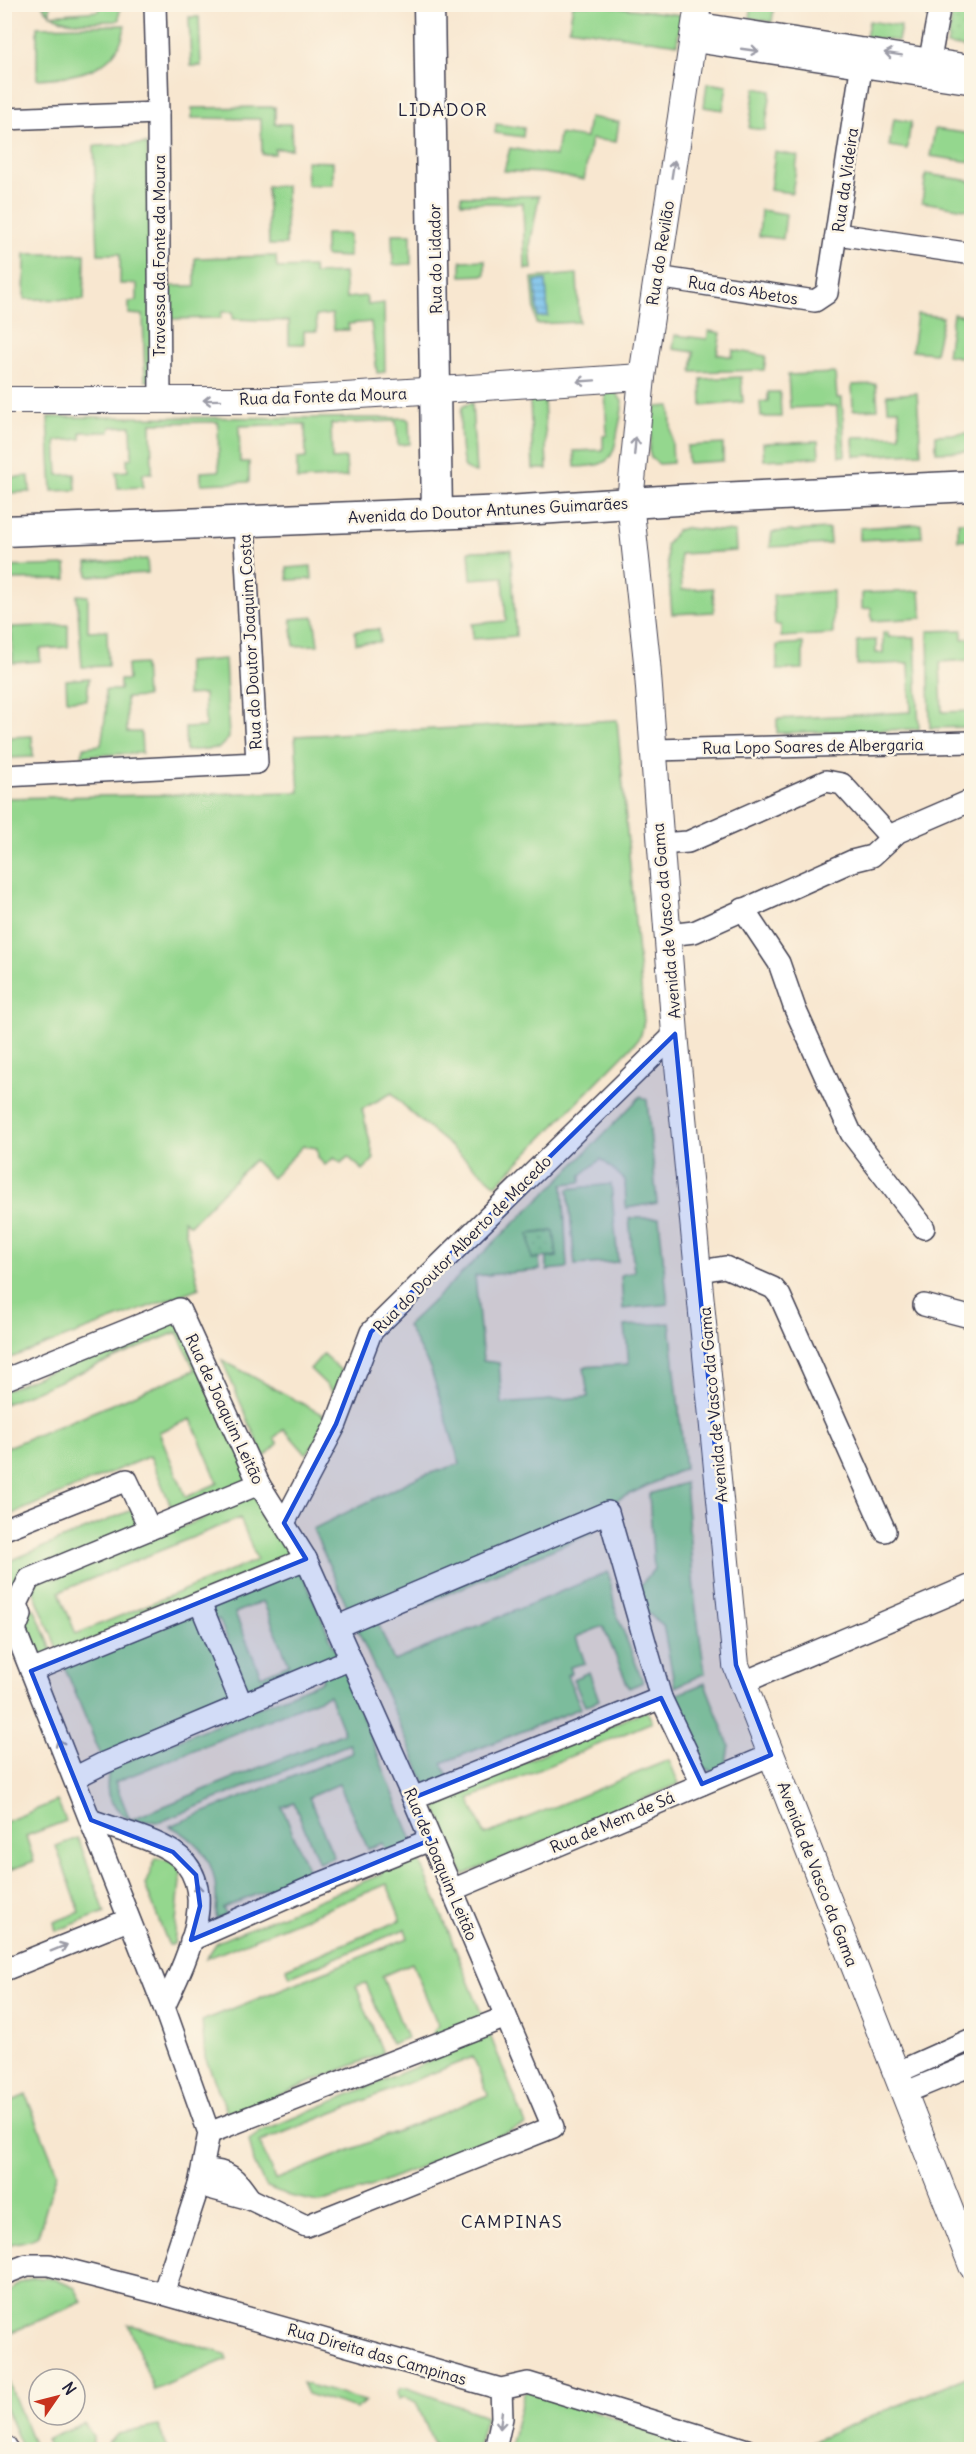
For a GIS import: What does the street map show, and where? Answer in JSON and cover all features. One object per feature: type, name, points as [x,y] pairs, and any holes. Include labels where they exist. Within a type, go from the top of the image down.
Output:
[{"type":"main road","name":"Rua do Lidador","points":[[429,4],[437,514]]},
{"type":"main road","name":"Avenida do Doutor Antunes Guimarães","points":[[4,531],[437,514],[630,502],[972,486]]},
{"type":"street","name":"Travessa da Fonte da Moura","points":[[155,4],[159,113],[160,399]]},
{"type":"street","points":[[930,59],[940,4]]},
{"type":"street","points":[[695,23],[863,57],[972,83]]},
{"type":"street","name":"Rua do Revilão","points":[[630,502],[642,377],[695,23]]},
{"type":"street","points":[[863,57],[930,59],[972,66]]},
{"type":"street","name":"Rua da Videira","points":[[828,293],[863,57]]},
{"type":"street","points":[[4,119],[159,113]]},
{"type":"street","points":[[837,234],[972,254]]},
{"type":"street","name":"Rua dos Abetos","points":[[657,277],[815,301],[828,293]]},
{"type":"street","name":"Rua da Fonte da Moura","points":[[4,400],[282,400],[642,377]]},
{"type":"street","name":"Avenida de Vasco da Gama","points":[[630,502],[655,750],[659,844],[675,1034],[700,1271],[736,1665],[972,2266]]},
{"type":"street","name":"Rua do Doutor Joaquim Costa","points":[[4,776],[256,763],[244,522]]},
{"type":"street","name":"Rua Lopo Soares de Albergaria","points":[[655,750],[972,742]]},
{"type":"street","points":[[659,844],[688,842],[826,781],[842,784],[891,838]]},
{"type":"street","points":[[668,935],[694,932],[852,861],[872,856],[898,832],[972,800]]},
{"type":"street","points":[[743,909],[779,963],[795,1009],[849,1130],[924,1228]]},
{"type":"street","name":"Rua do Doutor Alberto de Macedo","points":[[284,1522],[336,1424],[371,1332],[675,1034]]},
{"type":"street","points":[[700,1271],[725,1267],[773,1288],[780,1296],[885,1532]]},
{"type":"street","points":[[924,1305],[970,1318]]},
{"type":"street","name":"Rua de Joaquim Leitão","points":[[4,1380],[179,1309],[259,1484],[306,1559],[413,1798],[553,2127],[306,2226],[250,2199],[232,2176],[222,2171],[201,2178]]},
{"type":"street","points":[[5,1528],[127,1480],[150,1529]]},
{"type":"street","points":[[163,2294],[201,2178],[209,2133],[164,2007],[128,1920],[91,1820],[31,1671],[10,1632],[21,1615],[11,1603],[29,1579],[259,1484]]},
{"type":"street","points":[[336,1627],[608,1512],[661,1698],[702,1784]]},
{"type":"street","points":[[31,1671],[306,1559]]},
{"type":"street","points":[[742,1683],[972,1585]]},
{"type":"street","points":[[200,1603],[242,1705]]},
{"type":"street","points":[[74,1778],[104,1763],[351,1659]]},
{"type":"street","points":[[413,1798],[661,1698]]},
{"type":"street","name":"Rua de Mem de Sá","points":[[452,1890],[771,1755]]},
{"type":"street","points":[[91,1820],[173,1852],[196,1875],[200,1906],[179,1976],[164,2007]]},
{"type":"street","points":[[191,1940],[314,1886],[430,1840]]},
{"type":"street","points":[[4,1970],[128,1920]]},
{"type":"street","points":[[209,2133],[506,2017]]},
{"type":"street","points":[[900,2083],[937,2055],[972,2039]]},
{"type":"street","points":[[937,2055],[946,2075]]},
{"type":"street","points":[[900,2083],[946,2075],[972,2065]]},
{"type":"street","name":"Rua Direita das Campinas","points":[[4,2274],[27,2265],[49,2265],[163,2294],[501,2389],[528,2384],[747,2450]]},
{"type":"street","points":[[495,2450],[502,2418],[501,2389]]},
{"type":"highlighted area","points":[[675,1034],[736,1665],[771,1755],[702,1784],[661,1698],[413,1798],[430,1840],[191,1940],[200,1906],[196,1875],[173,1852],[91,1820],[31,1671],[306,1559],[284,1523],[336,1424],[371,1332]]},
{"type":"green space","points":[[954,4],[971,5],[971,49],[947,45]]},
{"type":"green space","points":[[42,5],[50,5],[50,14],[48,13]]},
{"type":"green space","points":[[100,5],[120,5],[119,20],[115,21],[75,22],[65,21],[52,15],[99,11]]},
{"type":"green space","points":[[573,5],[600,5],[681,15],[677,44],[569,28]]},
{"type":"green space","points":[[752,5],[774,5],[772,22],[750,18]]},
{"type":"green space","points":[[189,17],[199,17],[201,66],[191,66]]},
{"type":"green space","points":[[869,21],[901,26],[898,41],[866,37]]},
{"type":"green space","points":[[125,25],[114,53],[105,62],[80,73],[37,79],[37,27]]},
{"type":"green space","points":[[707,83],[727,86],[723,110],[704,107]]},
{"type":"green space","points":[[755,88],[771,91],[765,130],[749,128]]},
{"type":"green space","points":[[275,107],[275,124],[291,124],[292,149],[275,149],[275,154],[262,154],[261,119],[192,118],[192,108]]},
{"type":"green space","points":[[589,117],[619,122],[616,142],[591,139],[584,180],[543,173],[504,171],[510,148],[556,156],[559,134],[586,138]]},
{"type":"green space","points":[[894,119],[911,122],[907,149],[889,146]]},
{"type":"green space","points":[[496,124],[524,128],[523,137],[495,133]]},
{"type":"green space","points":[[935,129],[971,134],[971,162],[930,156]]},
{"type":"green space","points":[[147,144],[155,381],[145,381],[143,315],[129,314],[129,302],[137,301],[137,284],[120,284],[120,254],[98,254],[94,146]]},
{"type":"green space","points":[[775,152],[798,156],[792,193],[770,190]]},
{"type":"green space","points":[[306,161],[333,162],[333,185],[307,185]]},
{"type":"green space","points":[[926,174],[971,181],[971,210],[922,202]]},
{"type":"green space","points":[[267,186],[286,186],[286,245],[269,245]]},
{"type":"green space","points":[[461,196],[539,196],[530,246],[532,269],[525,269],[523,203],[461,203]]},
{"type":"green space","points":[[761,210],[786,214],[783,239],[759,236]]},
{"type":"green space","points":[[325,234],[349,234],[349,257],[325,256]]},
{"type":"green space","points":[[392,234],[411,234],[411,264],[393,265]]},
{"type":"green space","points":[[25,254],[85,254],[84,300],[24,299]]},
{"type":"green space","points":[[276,256],[277,268],[313,267],[314,274],[344,273],[346,298],[366,296],[368,305],[384,303],[385,372],[377,373],[371,322],[348,324],[349,330],[334,330],[332,314],[316,316],[317,331],[304,331],[304,344],[289,344],[289,321],[233,319],[233,312],[222,312],[221,318],[169,319],[170,286],[195,286],[195,258]]},
{"type":"green space","points":[[485,260],[485,275],[461,276],[461,261]]},
{"type":"green space","points":[[577,274],[579,322],[536,324],[532,278]]},
{"type":"green space","points":[[917,314],[943,317],[935,353],[912,351]]},
{"type":"green space","points":[[953,314],[971,317],[971,359],[947,355]]},
{"type":"green space","points":[[709,331],[721,333],[717,354],[732,357],[733,350],[766,356],[764,370],[692,372],[694,352],[673,349],[675,335],[707,339]]},
{"type":"green space","points":[[835,373],[837,398],[842,398],[845,456],[839,456],[837,406],[790,408],[788,375]]},
{"type":"green space","points":[[741,377],[743,402],[702,406],[701,379]]},
{"type":"green space","points":[[876,384],[878,409],[853,410],[852,385]]},
{"type":"green space","points":[[605,391],[616,393],[622,401],[614,449],[611,456],[602,463],[575,467],[574,451],[603,450],[603,436],[607,435]]},
{"type":"green space","points":[[768,392],[780,392],[781,417],[761,417],[760,402],[768,401]]},
{"type":"green space","points":[[917,393],[921,453],[854,456],[853,437],[900,436],[899,409],[888,409],[887,395]]},
{"type":"green space","points":[[544,398],[547,469],[533,469],[530,399]]},
{"type":"green space","points":[[472,403],[476,473],[464,465],[460,435],[461,410],[463,406]]},
{"type":"green space","points":[[670,406],[673,463],[659,464],[651,458],[649,451],[656,407]]},
{"type":"green space","points":[[48,417],[405,418],[409,420],[410,444],[398,445],[396,421],[331,424],[332,459],[346,458],[347,477],[297,480],[297,459],[306,458],[305,424],[239,426],[240,462],[249,462],[249,482],[201,484],[201,472],[219,471],[218,422],[151,423],[152,473],[143,473],[143,487],[118,488],[116,472],[128,471],[127,459],[132,458],[131,426],[111,427],[110,432],[81,432],[81,439],[56,441],[58,475],[75,474],[76,490],[52,491]]},
{"type":"green space","points":[[971,433],[971,451],[936,452],[936,435]]},
{"type":"green space","points":[[818,441],[819,457],[764,460],[763,443]]},
{"type":"green space","points":[[723,444],[723,461],[688,463],[687,446]]},
{"type":"green space","points":[[29,476],[30,492],[5,493],[5,478]]},
{"type":"green space","points":[[958,522],[971,522],[971,539],[958,540]]},
{"type":"green space","points":[[921,524],[922,537],[860,540],[860,528]]},
{"type":"green space","points":[[685,528],[735,532],[736,551],[680,554],[682,590],[713,588],[714,612],[672,614],[666,545],[677,530]]},
{"type":"green space","points":[[829,529],[830,544],[770,547],[772,532]]},
{"type":"green space","points":[[511,550],[516,636],[473,639],[472,624],[506,621],[503,577],[471,579],[469,551]]},
{"type":"green space","points":[[147,559],[148,573],[88,576],[87,563]]},
{"type":"green space","points":[[66,565],[67,579],[5,580],[5,567]]},
{"type":"green space","points":[[311,566],[312,579],[288,580],[287,568]]},
{"type":"green space","points":[[833,591],[833,634],[781,637],[781,625],[775,625],[773,595]]},
{"type":"green space","points":[[920,591],[922,618],[872,621],[871,608],[862,609],[862,593]]},
{"type":"green space","points":[[77,595],[88,596],[88,631],[107,630],[108,666],[82,667]]},
{"type":"green space","points":[[314,617],[318,645],[294,646],[291,619]]},
{"type":"green space","points":[[68,625],[68,647],[40,649],[40,661],[13,663],[11,627]]},
{"type":"green space","points":[[379,629],[380,642],[356,643],[355,631]]},
{"type":"green space","points":[[962,630],[962,639],[971,638],[971,660],[940,662],[942,712],[971,711],[971,727],[930,728],[928,631]]},
{"type":"green space","points":[[888,632],[888,637],[915,637],[919,729],[777,733],[777,719],[911,712],[909,663],[857,665],[857,641],[876,640],[876,653],[883,653],[883,633]]},
{"type":"green space","points":[[803,643],[803,669],[777,670],[777,645]]},
{"type":"green space","points":[[225,659],[229,738],[219,748],[186,751],[185,728],[205,727],[204,694],[187,695],[187,662]]},
{"type":"green space","points":[[144,664],[146,697],[126,698],[127,732],[141,732],[142,753],[82,756],[84,747],[101,745],[106,712],[105,690],[120,690],[120,680],[128,680],[127,665]]},
{"type":"green space","points":[[89,678],[87,700],[67,700],[66,680]]},
{"type":"green space","points":[[617,720],[644,1021],[641,1035],[634,1044],[496,1185],[410,1112],[392,1093],[362,1109],[374,1159],[363,1170],[348,1157],[341,1163],[334,1158],[325,1165],[318,1158],[317,1148],[303,1146],[272,1178],[254,1160],[190,1225],[183,1220],[199,1288],[5,1360],[5,798],[299,792],[295,736]]},
{"type":"green space","points":[[32,736],[33,757],[10,758],[9,737]]},
{"type":"green space","points":[[641,1096],[647,1100],[657,1203],[626,1208],[625,1180],[601,1159],[581,1175],[581,1182],[563,1184],[567,1268],[547,1270],[547,1258],[557,1257],[553,1231],[529,1234],[533,1259],[539,1258],[540,1270],[475,1276],[483,1361],[499,1363],[502,1404],[588,1397],[584,1367],[629,1364],[625,1326],[670,1323],[685,1468],[585,1515],[592,1533],[378,1623],[394,1661],[608,1572],[616,1612],[643,1682],[629,1688],[603,1626],[576,1637],[585,1663],[570,1667],[572,1673],[567,1675],[581,1708],[442,1763],[451,1783],[429,1791],[313,1529],[418,1477],[460,1464],[431,1370],[407,1326],[554,1185]]},
{"type":"green space","points":[[611,1184],[618,1262],[575,1265],[568,1189]]},
{"type":"green space","points":[[629,1218],[659,1218],[668,1304],[623,1309],[621,1275],[634,1272]]},
{"type":"green space","points":[[554,1231],[557,1256],[532,1259],[529,1234]]},
{"type":"green space","points":[[179,1309],[259,1484],[251,1488],[298,1563],[341,1663],[526,2125],[359,2191],[319,2202],[289,2196],[265,2186],[254,2162],[249,2140],[262,2131],[442,2056],[433,2033],[438,2025],[412,1963],[382,1976],[407,2038],[391,2044],[366,1983],[356,1986],[383,2053],[242,2110],[245,2119],[232,2124],[205,2057],[202,2021],[408,1938],[405,1929],[290,1977],[286,1968],[401,1920],[387,1884],[206,1959],[217,1942],[382,1874],[380,1868],[391,1863],[383,1843],[368,1849],[339,1784],[309,1797],[334,1857],[319,1863],[294,1803],[282,1807],[309,1873],[223,1908],[226,1915],[216,1919],[216,1888],[210,1864],[195,1843],[170,1826],[352,1753],[349,1744],[160,1822],[130,1820],[112,1803],[107,1786],[109,1768],[323,1681],[320,1672],[296,1682],[293,1676],[250,1694],[219,1619],[209,1623],[242,1705],[104,1763],[29,1580],[13,1586],[5,1578],[5,1563],[132,1510],[141,1532],[51,1570],[54,1579],[234,1506],[229,1496],[233,1494],[232,1492],[175,1516],[150,1456],[5,1517],[5,1448],[195,1370],[177,1332],[5,1404],[4,1391],[172,1319],[169,1313]],"holes":[[[191,1419],[218,1483],[186,1497],[159,1432]],[[240,1518],[257,1560],[76,1634],[59,1592]],[[261,1571],[264,1577],[82,1649],[80,1645]],[[263,1601],[289,1664],[261,1676],[235,1613]],[[329,1695],[344,1733],[130,1820],[115,1782]],[[473,2057],[488,2095],[275,2180],[260,2142]]]},
{"type":"green space","points":[[323,1354],[347,1376],[338,1396],[310,1369]]},
{"type":"green space","points":[[222,1360],[329,1418],[322,1435],[306,1454],[284,1429],[274,1438],[278,1444],[264,1457]]},
{"type":"green space","points":[[685,1483],[695,1602],[705,1673],[675,1687],[663,1625],[645,1611],[635,1592],[654,1569],[649,1494]]},
{"type":"green space","points":[[34,1608],[54,1654],[41,1660],[25,1620],[28,1611]]},
{"type":"green space","points":[[589,1672],[599,1700],[585,1706],[573,1679]]},
{"type":"green space","points":[[705,1683],[729,1745],[726,1763],[713,1772],[703,1767],[676,1695]]},
{"type":"green space","points":[[647,1710],[652,1722],[469,1799],[485,1835],[669,1760],[679,1784],[463,1875],[433,1800]]},
{"type":"green space","points":[[57,1801],[66,1821],[26,1836],[34,1861],[5,1872],[5,1822]]},
{"type":"green space","points":[[78,1838],[105,1912],[56,1931],[54,1922],[80,1912],[56,1846]]},
{"type":"green space","points":[[156,1858],[175,1862],[181,1871],[174,1944],[169,1946],[145,1885]]},
{"type":"green space","points":[[26,2095],[57,2172],[38,2236],[5,2246],[5,2104]]},
{"type":"green space","points":[[33,2277],[55,2279],[75,2288],[82,2302],[5,2335],[5,2297],[17,2284]]},
{"type":"green space","points":[[128,2324],[225,2354],[227,2359],[154,2390]]},
{"type":"green space","points":[[4,2373],[35,2449],[23,2449],[5,2407]]},
{"type":"green space","points":[[971,2375],[971,2449],[794,2449]]},
{"type":"green space","points":[[302,2383],[365,2401],[356,2409],[307,2394]]},
{"type":"green space","points":[[401,2388],[408,2388],[486,2416],[477,2449],[436,2449],[416,2402],[404,2397],[398,2399],[397,2392]]},
{"type":"green space","points":[[529,2389],[706,2449],[509,2450],[524,2393]]},
{"type":"green space","points":[[158,2426],[168,2449],[111,2448],[108,2443],[118,2434]]},
{"type":"green space","points":[[74,2427],[87,2427],[93,2436],[93,2444],[83,2449],[50,2449],[46,2439]]},
{"type":"water","points":[[546,280],[548,316],[538,317],[535,281]]},
{"type":"district","name":"LIDADOR","points":[[443,110]]},
{"type":"district","name":"CAMPINAS","points":[[512,2222]]}]
